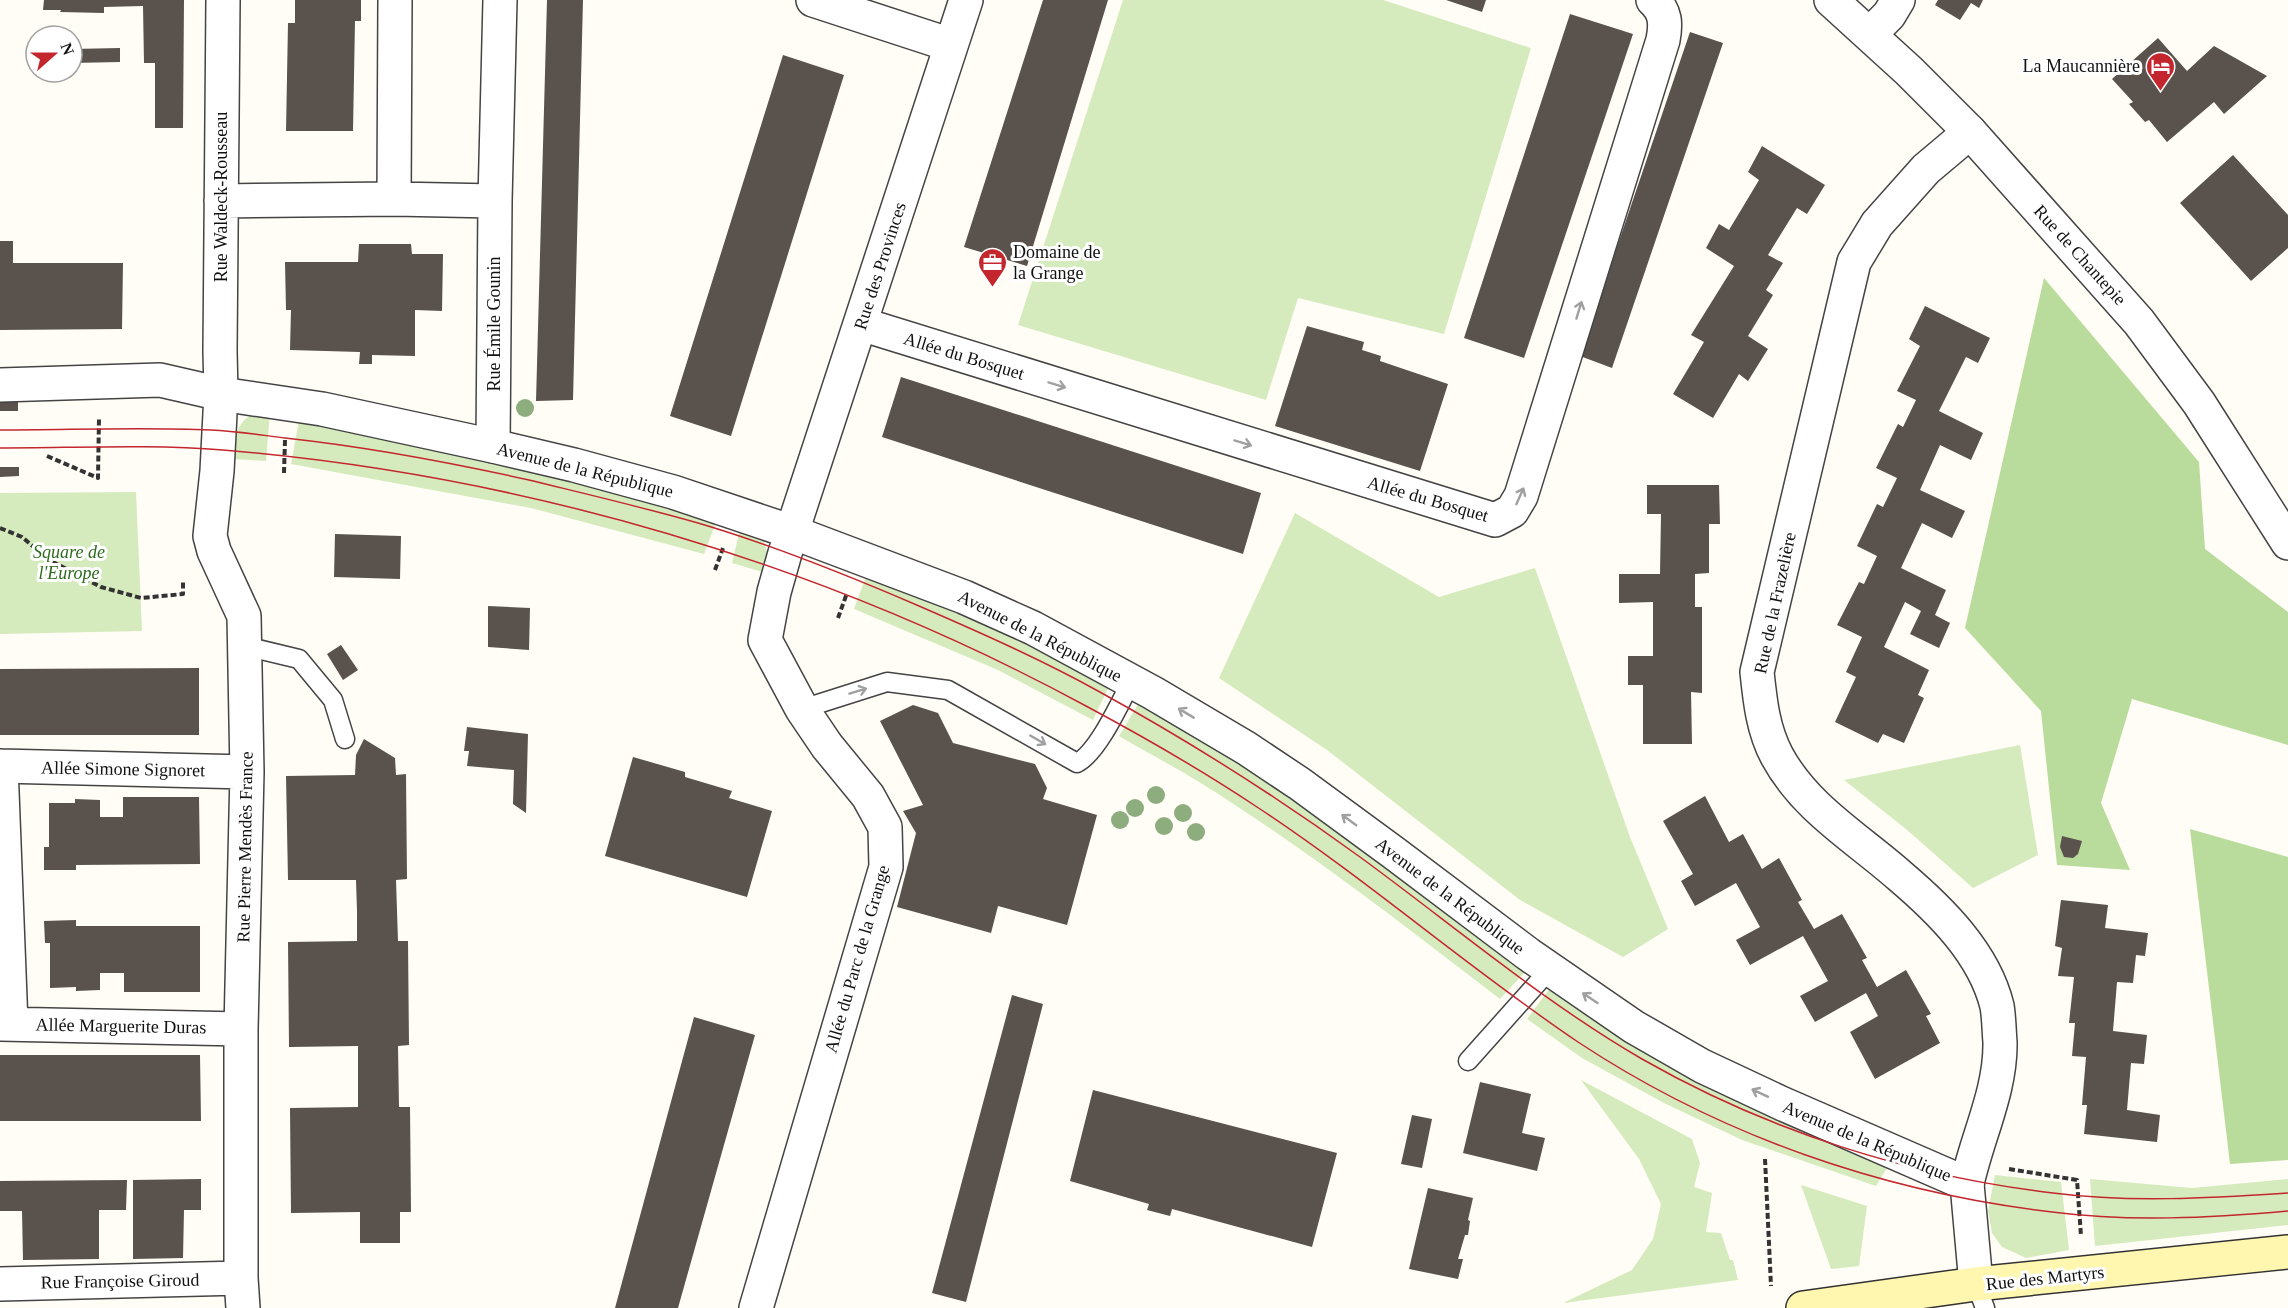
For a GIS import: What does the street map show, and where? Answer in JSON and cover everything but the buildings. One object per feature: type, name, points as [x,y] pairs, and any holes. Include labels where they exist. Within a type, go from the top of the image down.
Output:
[{"type":"main road","name":"Rue des Martyrs","points":[[1803,1308],[1981,1296],[2288,1252]]},
{"type":"street","name":"Rue Waldeck-Rousseau","points":[[221,394],[223,0]]},
{"type":"street","points":[[394,199],[395,0]]},
{"type":"street","name":"Rue Émile Gounin","points":[[493,446],[495,201],[500,0]]},
{"type":"street","points":[[813,0],[951,45]]},
{"type":"street","name":"Rue des Provinces","points":[[792,531],[966,0]]},
{"type":"street","name":"Allée du Bosquet","points":[[861,324],[1495,520],[1512,511],[1521,496],[1660,52],[1667,22],[1653,0]]},
{"type":"street","name":"Rue de Chantepie","points":[[1831,0],[1870,34],[1970,132],[2139,322],[2199,403],[2288,543]]},
{"type":"street","points":[[1870,34],[1889,15],[1899,0]]},
{"type":"street","name":"Rue de la Frazelière","points":[[1970,132],[1926,169],[1877,224],[1854,262],[1757,672],[1762,717],[1777,756],[1807,798],[1900,876],[1950,923],[1984,971],[1997,1006],[2000,1045],[1993,1094],[1967,1184],[1981,1296]]},
{"type":"street","points":[[221,201],[394,199],[495,201]]},
{"type":"street","name":"Avenue de la République","points":[[0,385],[160,380],[221,394],[322,409],[493,446],[673,492],[792,531],[964,597],[1033,628],[1237,742],[1300,784],[1550,969],[1634,1027],[1702,1066],[1967,1184]]},
{"type":"street","name":"Rue Pierre Mendès France","points":[[221,394],[217,471],[210,536],[214,551],[244,616],[245,646],[247,772],[241,1029],[242,1293]]},
{"type":"street","name":"Allée du Parc de la Grange","points":[[756,1308],[886,867],[885,827],[868,796],[827,746],[802,709],[765,640],[774,592],[792,531]]},
{"type":"street","points":[[1,766],[5,1024]]},
{"type":"street","name":"Allée Simone Signoret","points":[[1,766],[247,772]]},
{"type":"street","name":"Allée Marguerite Duras","points":[[5,1024],[241,1029]]},
{"type":"street","name":"Rue Françoise Giroud","points":[[0,1284],[242,1293]]},
{"type":"lane","points":[[245,646],[299,659],[333,700],[345,740]]},
{"type":"lane","points":[[802,709],[887,682],[948,690],[1077,763],[1101,738],[1131,682]]},
{"type":"lane","points":[[1468,1061],[1550,969]]},
{"type":"path","points":[[47,456],[98,478],[99,404],[95,382]]},
{"type":"path","points":[[0,528],[22,537],[49,560],[101,587],[141,598]]},
{"type":"path","points":[[1765,1159],[1771,1297]]},
{"type":"green space","points":[[1123,0],[1383,0],[1531,48],[1444,334],[1298,298],[1266,400],[1018,325]]},
{"type":"green space","points":[[2044,278],[2199,462],[2205,549],[2288,612],[2288,745],[2132,699],[2101,803],[2130,870],[2057,865],[2041,711],[1965,628]]},
{"type":"green space","points":[[257,412],[270,412],[266,461],[233,459],[235,437],[240,425],[250,415]]},
{"type":"green space","points":[[300,415],[718,517],[704,554],[531,508],[291,464]]},
{"type":"green space","name":"Square de l'Europe","points":[[136,492],[142,631],[0,634],[0,493]]},
{"type":"green space","points":[[1295,513],[1439,597],[1535,568],[1630,837],[1668,929],[1623,957],[1520,900],[1327,750],[1219,678]]},
{"type":"green space","points":[[741,525],[763,537],[768,557],[766,573],[732,563]]},
{"type":"green space","points":[[867,574],[937,597],[1110,684],[1093,720],[998,670],[854,609]]},
{"type":"green space","points":[[1140,701],[1274,777],[1527,970],[1500,999],[1277,833],[1199,782],[1119,736]]},
{"type":"green space","points":[[2020,745],[2038,855],[1973,888],[1906,829],[1844,780]]},
{"type":"green space","points":[[2190,829],[2288,857],[2288,1160],[2230,1164]]},
{"type":"green space","points":[[1550,988],[1808,1128],[1887,1168],[1876,1186],[1742,1140],[1664,1103],[1582,1058],[1527,1019]]},
{"type":"green space","points":[[1581,1080],[1692,1139],[1700,1163],[1694,1187],[1712,1193],[1706,1232],[1721,1233],[1730,1260],[1733,1260],[1738,1280],[1563,1303],[1632,1270],[1653,1239],[1661,1204],[1639,1159]]},
{"type":"green space","points":[[1995,1175],[2061,1182],[2069,1250],[2026,1258],[2002,1247],[1992,1233],[1988,1211]]},
{"type":"green space","points":[[2090,1179],[2192,1188],[2288,1179],[2288,1225],[2095,1246]]},
{"type":"green space","points":[[1801,1185],[1867,1206],[1859,1266],[1831,1269]]},
{"type":"tram line","points":[[0,430],[211,430],[377,450],[529,480],[677,517],[754,541],[892,594],[1009,646],[1132,710],[1199,749],[1296,812],[1569,1013],[1642,1059],[1739,1108],[1841,1147],[1946,1175],[1999,1185],[2082,1196],[2141,1199],[2288,1193]]},
{"type":"tram line","points":[[0,448],[195,448],[335,462],[447,480],[558,504],[668,534],[776,569],[882,609],[985,655],[1130,730],[1237,794],[1298,835],[1537,1014],[1578,1042],[1632,1075],[1746,1132],[1805,1155],[1865,1174],[1989,1203],[2081,1215],[2140,1218],[2229,1216],[2288,1211]]},
{"type":"place","name":"La Maucannière","points":[[2161,92]]},
{"type":"place","name":"Domaine de la Grange","points":[[992,288]]}]
